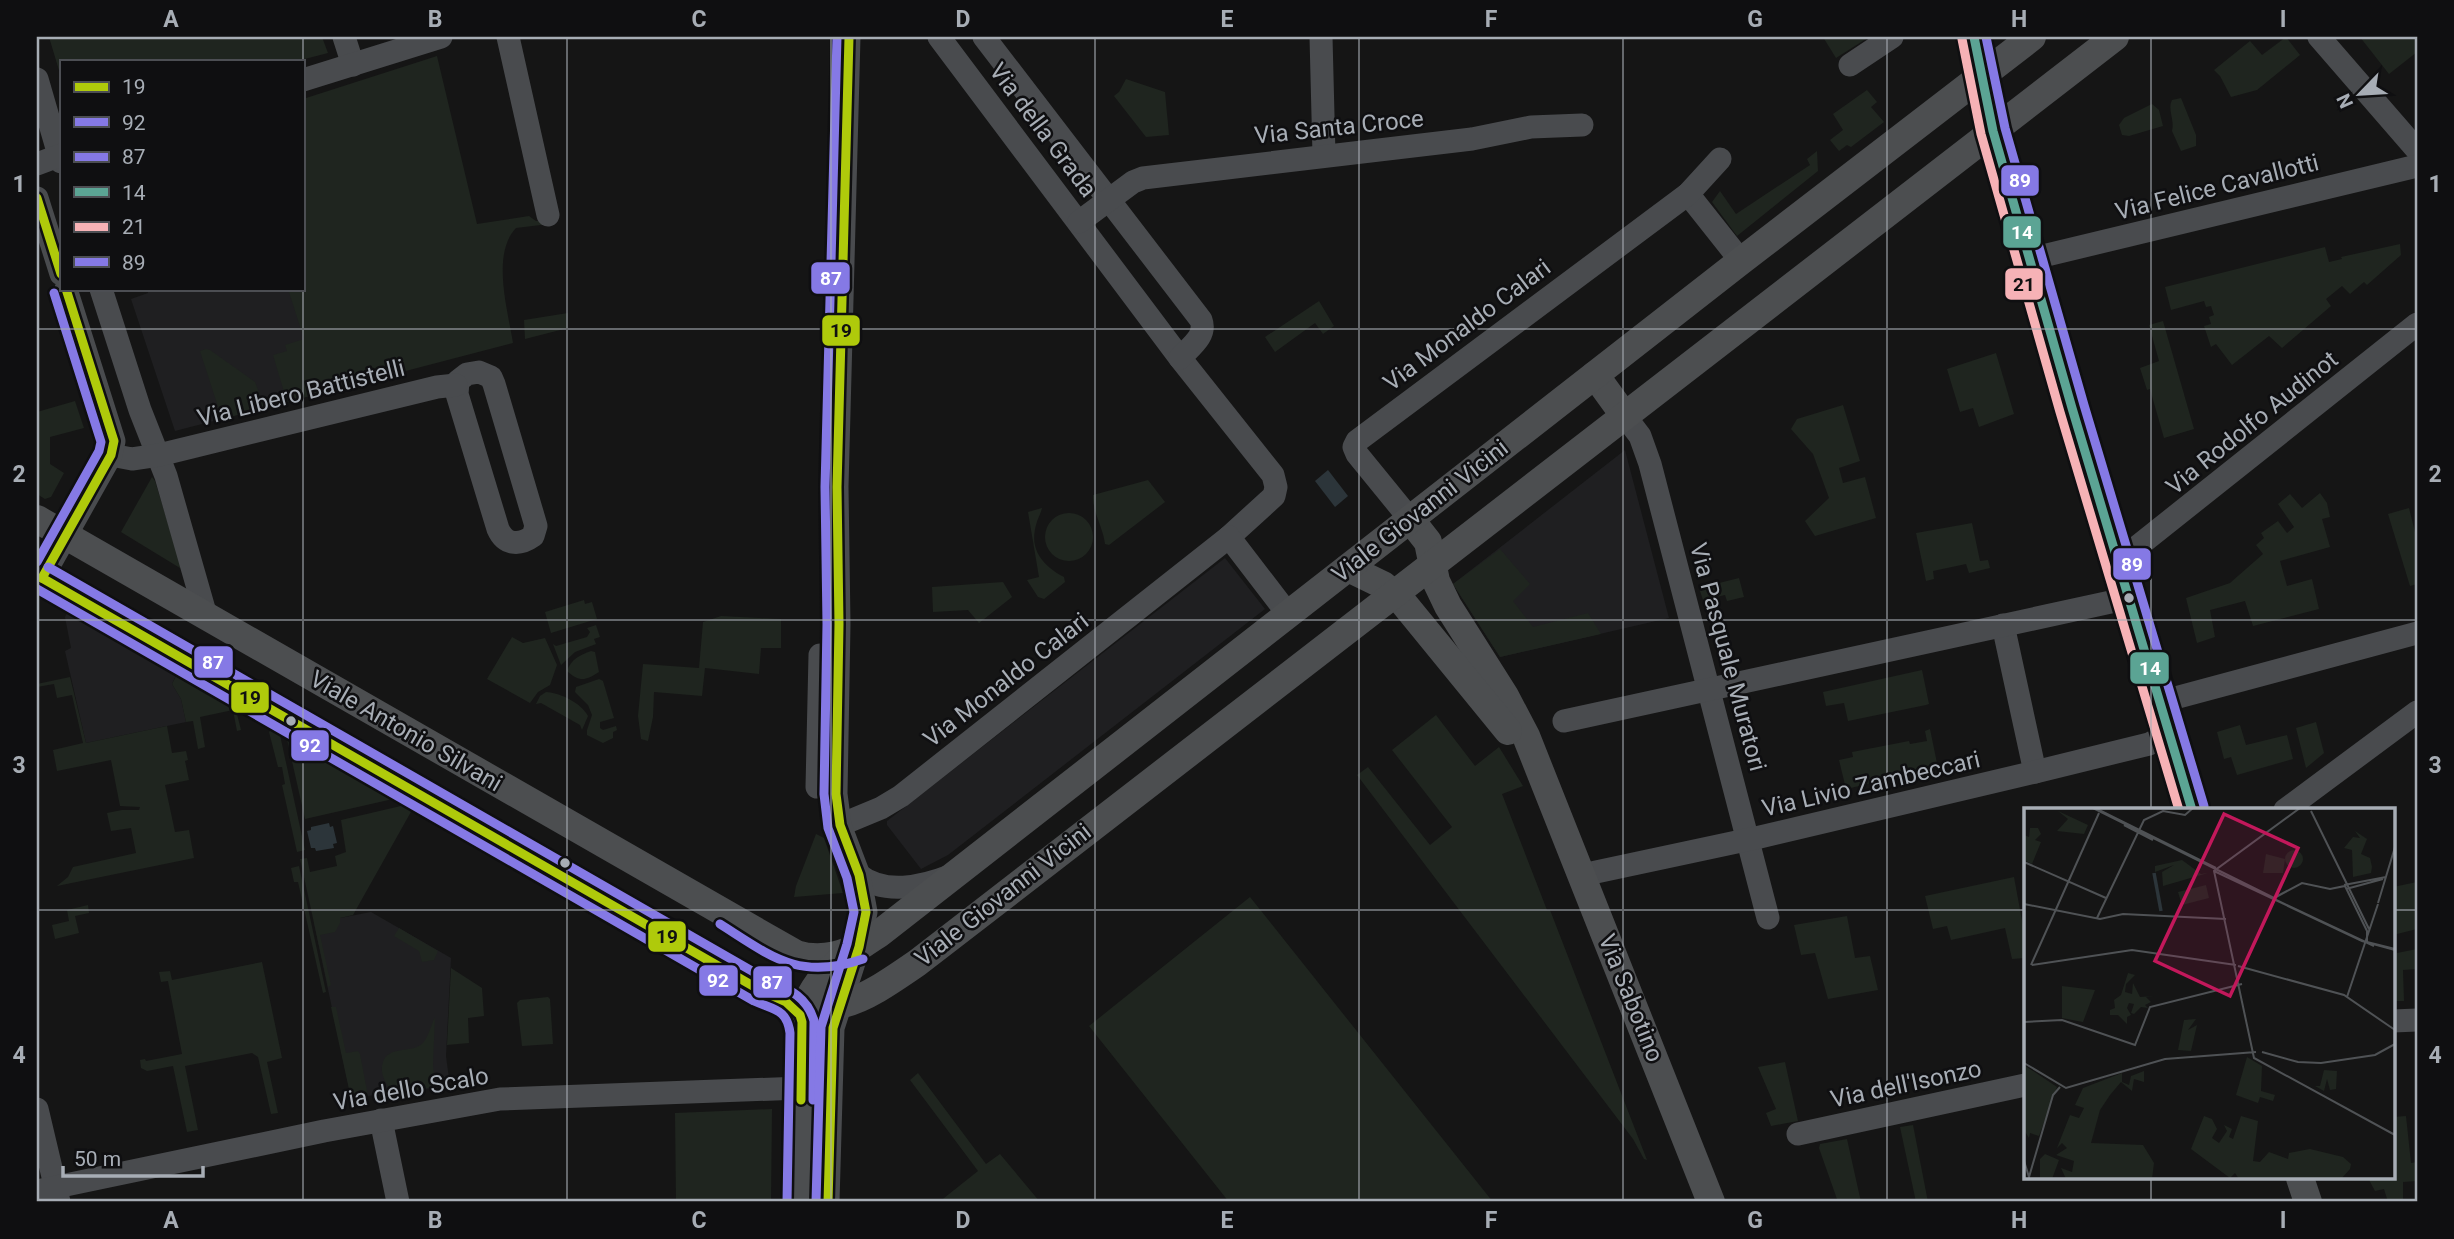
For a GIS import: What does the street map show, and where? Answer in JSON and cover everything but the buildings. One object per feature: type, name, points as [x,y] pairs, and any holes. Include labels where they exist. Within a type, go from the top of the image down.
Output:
[{"type":"main road","name":"Viale Giovanni Vicini","points":[[800,1011],[821,979],[844,957],[955,874],[2032,37]]},
{"type":"main road","name":"Viale Giovanni Vicini","points":[[800,1011],[840,1005],[877,990],[917,963],[2115,37]]},
{"type":"main road","points":[[1982,76],[1993,131],[2191,808]]},
{"type":"main road","points":[[1594,375],[1624,415]]},
{"type":"main road","name":"Viale Antonio Silvani","points":[[37,519],[796,954],[819,958],[839,955],[859,947]]},
{"type":"main road","name":"Via Sabotino","points":[[1410,519],[1428,542],[1442,595],[1516,715],[1550,794],[1711,1202]]},
{"type":"main road","name":"Via Sabotino","points":[[1348,568],[1393,593],[1415,615],[1498,717],[1550,794]]},
{"type":"main road","name":"Viale Antonio Silvani","points":[[40,577],[800,1011]]},
{"type":"main road","points":[[799,1202],[800,1011]]},
{"type":"main road","points":[[2301,1180],[2308,1202]]},
{"type":"street","points":[[344,37],[353,65]]},
{"type":"street","points":[[304,80],[441,37]]},
{"type":"street","points":[[508,37],[548,215]]},
{"type":"street","points":[[828,1202],[833,1028],[859,947],[866,912],[859,874],[841,825],[837,801],[827,781],[839,624],[838,474],[849,37]]},
{"type":"street","name":"Via della Grada","points":[[939,37],[1180,358],[1271,471],[1276,484]]},
{"type":"street","name":"Via della Grada","points":[[984,37],[1203,326],[1201,335],[1180,358]]},
{"type":"street","points":[[1321,37],[1324,155]]},
{"type":"street","points":[[1850,65],[1892,37]]},
{"type":"street","points":[[1974,37],[1982,76]]},
{"type":"street","points":[[2319,37],[2417,150]]},
{"type":"street","points":[[37,79],[60,155]]},
{"type":"street","name":"Via Santa Croce","points":[[1109,200],[1143,178],[1472,139],[1531,127],[1582,125]]},
{"type":"street","points":[[37,164],[60,158]]},
{"type":"street","name":"Via Monaldo Calari","points":[[1410,519],[1357,454],[1354,447],[1357,441],[1688,194],[1720,159]]},
{"type":"street","name":"Via Felice Cavallotti","points":[[2030,259],[2417,166]]},
{"type":"street","points":[[1688,194],[1741,261]]},
{"type":"street","points":[[37,198],[60,271]]},
{"type":"street","name":"Via della Grada","points":[[1079,222],[1109,200]]},
{"type":"street","points":[[40,577],[111,455],[114,441],[66,290]]},
{"type":"street","points":[[101,290],[140,411],[159,455],[206,616]]},
{"type":"street","name":"Via Rodolfo Audinot","points":[[2119,562],[2417,324]]},
{"type":"street","name":"Via Libero Battistelli","points":[[111,455],[132,459],[159,455],[437,387],[456,385],[462,377],[485,373],[491,377],[536,526],[533,536],[528,540],[509,542],[501,535],[458,399],[456,385]]},
{"type":"street","name":"Via Pasquale Muratori","points":[[1624,415],[1640,436],[1650,464],[1768,918]]},
{"type":"street","name":"Via Monaldo Calari","points":[[841,825],[895,800],[1229,537],[1270,500],[1276,491],[1276,484]]},
{"type":"street","points":[[1229,537],[1288,614]]},
{"type":"street","points":[[1564,721],[2129,598]]},
{"type":"street","points":[[2003,625],[2035,772]]},
{"type":"street","points":[[2160,702],[2417,633]]},
{"type":"street","points":[[2288,808],[2417,712]]},
{"type":"street","name":"Via Livio Zambeccari","points":[[1582,875],[2035,772],[2149,744],[2169,733]]},
{"type":"street","points":[[859,874],[878,885],[893,887],[916,885],[955,874]]},
{"type":"street","points":[[2394,1021],[2417,1020]]},
{"type":"street","name":"Via dell'Isonzo","points":[[1798,1134],[2024,1085]]},
{"type":"street","name":"Via dello Scalo","points":[[51,1194],[381,1120],[475,1102],[527,1096],[801,1088]]},
{"type":"street","points":[[37,1109],[51,1194]]},
{"type":"street","points":[[381,1120],[398,1202]]},
{"type":"shaded area","points":[[49,37],[322,37],[328,53],[301,60],[60,60],[60,74]]},
{"type":"shaded area","points":[[1823,37],[1869,37],[1836,58]]},
{"type":"shaded area","points":[[2286,37],[2300,55],[2257,90],[2231,97],[2214,70],[2250,41],[2262,55]]},
{"type":"shaded area","points":[[2360,37],[2414,37],[2417,40],[2417,52],[2389,74]]},
{"type":"shaded area","points":[[437,56],[477,224],[529,216],[536,221],[548,221],[549,224],[516,228],[508,239],[504,252],[503,283],[513,343],[287,402],[273,355],[287,351],[285,345],[304,339],[288,290],[304,290],[304,99]]},
{"type":"shaded area","points":[[1126,79],[1165,92],[1169,135],[1146,137],[1114,96]]},
{"type":"shaded area","points":[[1867,90],[1877,102],[1871,107],[1884,122],[1851,147],[1847,145],[1839,151],[1830,140],[1843,130],[1833,114]]},
{"type":"shaded area","points":[[2181,98],[2196,135],[2196,146],[2181,151],[2172,131],[2170,107],[2172,100]]},
{"type":"shaded area","points":[[2152,104],[2159,110],[2163,126],[2129,136],[2122,135],[2119,125],[2124,118]]},
{"type":"shaded area","points":[[1817,151],[1818,171],[1737,236],[1712,202],[1720,191],[1736,214],[1810,165],[1807,159]]},
{"type":"shaded area","points":[[2400,244],[2401,255],[2367,285],[2364,282],[2350,294],[2342,286],[2326,299],[2331,306],[2282,348],[2269,336],[2232,365],[2216,344],[2211,347],[2204,326],[2211,324],[2209,317],[2214,315],[2211,306],[2206,307],[2204,301],[2171,310],[2165,287],[2325,247],[2329,262]]},
{"type":"shaded area","points":[[147,290],[303,290],[337,389],[175,431],[131,299],[148,293]]},
{"type":"shaded area","points":[[1319,301],[1334,326],[1323,334],[1315,323],[1275,352],[1265,337]]},
{"type":"shaded area","points":[[568,313],[568,328],[525,339],[524,320]]},
{"type":"shaded area","points":[[2163,321],[2194,429],[2164,438],[2150,389],[2147,390],[2140,368],[2159,361],[2149,325]]},
{"type":"shaded area","points":[[206,349],[255,382],[265,408],[222,419],[200,351]]},
{"type":"shaded area","points":[[1996,353],[2014,414],[1979,427],[1973,408],[1960,412],[1947,369]]},
{"type":"shaded area","points":[[75,401],[84,428],[50,437],[50,464],[64,473],[51,497],[45,499],[37,494],[37,412]]},
{"type":"shaded area","points":[[1843,405],[1860,461],[1839,468],[1843,483],[1865,477],[1876,518],[1815,536],[1805,521],[1829,498],[1813,454],[1791,429],[1797,419]]},
{"type":"shaded area","points":[[1625,450],[1669,618],[1500,657],[1453,584]]},
{"type":"shaded area","points":[[1328,470],[1348,496],[1335,507],[1315,481]]},
{"type":"shaded area","points":[[152,477],[181,565],[180,568],[121,532]]},
{"type":"shaded area","points":[[1148,480],[1165,502],[1109,545],[1105,544],[1093,495]]},
{"type":"shaded area","points":[[2320,493],[2327,503],[2330,517],[2322,519],[2330,547],[2280,561],[2287,586],[2312,579],[2319,609],[2253,626],[2245,601],[2210,610],[2215,637],[2197,643],[2186,598],[2230,583],[2263,554],[2256,545],[2264,538],[2261,533],[2278,521],[2287,533],[2294,527],[2278,504],[2290,494],[2302,508]]},
{"type":"shaded area","points":[[1042,508],[1034,534],[1036,550],[1050,568],[1064,577],[1065,582],[1044,599],[1038,597],[1027,580],[1039,577],[1028,512]]},
{"type":"shaded area","points":[[2409,508],[2417,540],[2417,584],[2410,586],[2388,514]]},
{"type":"shaded area","points":[[1069,513],[1086,520],[1093,537],[1086,554],[1069,561],[1052,554],[1045,537],[1052,520]]},
{"type":"shaded area","points":[[1972,523],[1980,561],[1988,560],[1990,568],[1969,573],[1966,564],[1933,571],[1934,579],[1926,581],[1916,533]]},
{"type":"shaded area","points":[[1500,549],[1530,584],[1513,601],[1533,627],[1588,613],[1601,634],[1500,657],[1453,584]]},
{"type":"shaded area","points":[[1225,558],[1265,609],[948,855],[921,869],[887,825],[887,821]]},
{"type":"shaded area","points":[[1739,578],[1744,597],[1727,601],[1725,595],[1703,600],[1699,588]]},
{"type":"shaded area","points":[[1003,582],[1012,597],[979,623],[968,610],[933,612],[932,587]]},
{"type":"shaded area","points":[[584,600],[585,604],[592,602],[597,619],[551,633],[545,612]]},
{"type":"shaded area","points":[[68,611],[177,673],[172,684],[181,699],[186,722],[86,743],[65,651],[71,648],[65,617]]},
{"type":"shaded area","points":[[721,616],[781,619],[781,648],[761,648],[759,674],[705,668],[702,696],[654,692],[648,741],[641,739],[638,716],[643,664],[699,668],[703,622]]},
{"type":"shaded area","points":[[596,625],[600,637],[594,639],[596,644],[575,652],[561,665],[553,644],[556,646],[587,637],[590,632],[587,628]]},
{"type":"shaded area","points":[[512,637],[523,643],[545,638],[557,665],[550,685],[538,692],[530,703],[487,679]]},
{"type":"shaded area","points":[[591,651],[595,652],[599,672],[582,679],[567,671],[576,658]]},
{"type":"shaded area","points":[[1922,670],[1929,704],[1848,721],[1844,703],[1826,706],[1823,692]]},
{"type":"shaded area","points":[[176,676],[236,710],[241,730],[237,731],[233,710],[200,717],[205,747],[198,749],[193,721],[186,722],[181,699],[172,684]]},
{"type":"shaded area","points":[[70,677],[86,743],[167,726],[172,753],[186,751],[189,780],[165,785],[175,832],[189,830],[194,858],[57,886],[68,877],[73,867],[136,853],[131,828],[111,831],[107,813],[139,810],[140,807],[120,806],[111,760],[57,771],[53,750],[83,743],[72,695],[57,698],[54,684],[37,687],[37,684]]},
{"type":"shaded area","points":[[599,679],[603,681],[614,718],[600,722],[600,728],[603,730],[616,726],[617,730],[613,732],[613,738],[603,743],[587,735],[592,715],[588,705],[575,692],[576,687]]},
{"type":"shaded area","points":[[546,692],[558,694],[585,711],[588,716],[582,730],[580,725],[541,703],[536,704]]},
{"type":"shaded area","points":[[1436,715],[1475,766],[1499,747],[1523,786],[1502,794],[1647,1160],[1357,775],[1368,767],[1430,845],[1452,827],[1392,750]]},
{"type":"shaded area","points":[[2316,722],[2324,753],[2306,768],[2296,728]]},
{"type":"shaded area","points":[[2240,725],[2246,745],[2287,735],[2293,759],[2237,775],[2231,757],[2224,759],[2217,732]]},
{"type":"shaded area","points":[[1930,729],[1938,768],[1846,789],[1839,760],[1853,757],[1852,752],[1909,741],[1910,744],[1927,741],[1925,731]]},
{"type":"shaded area","points":[[271,730],[280,735],[305,850],[297,852],[282,785],[285,784],[282,767],[278,767],[269,732]]},
{"type":"shaded area","points":[[287,739],[393,799],[305,819]]},
{"type":"shaded area","points":[[405,805],[412,810],[353,915],[340,918],[335,932],[320,935],[331,985],[328,987],[300,859],[307,858],[310,872],[337,866],[335,856],[346,852],[341,820]]},
{"type":"shaded area","points":[[329,823],[330,827],[333,826],[337,843],[333,844],[334,848],[316,851],[311,848],[307,831],[311,830],[311,827]]},
{"type":"shaded area","points":[[816,834],[824,838],[843,893],[794,897],[796,886]]},
{"type":"shaded area","points":[[299,866],[326,992],[323,993],[298,882],[294,882],[291,868]]},
{"type":"shaded area","points":[[2014,877],[2024,932],[2024,958],[2012,959],[2005,928],[1951,940],[1947,926],[1933,929],[1925,896]]},
{"type":"shaded area","points":[[2417,882],[2417,929],[2394,935],[2394,887]]},
{"type":"shaded area","points":[[1250,897],[1493,1202],[1229,1202],[1089,1026]]},
{"type":"shaded area","points":[[88,905],[89,913],[75,916],[79,933],[55,939],[52,925],[69,921],[67,910]]},
{"type":"shaded area","points":[[371,912],[451,958],[446,1056],[450,1086],[351,1098],[314,923]]},
{"type":"shaded area","points":[[1847,916],[1855,958],[1870,956],[1878,990],[1828,999],[1815,953],[1801,955],[1794,925]]},
{"type":"shaded area","points":[[399,928],[438,951],[434,960],[422,962],[419,951],[394,936]]},
{"type":"shaded area","points":[[2394,940],[2397,953],[2417,949],[2417,969],[2403,970],[2404,1001],[2394,1001]]},
{"type":"shaded area","points":[[262,962],[282,1058],[267,1062],[278,1113],[271,1114],[258,1057],[252,1053],[185,1066],[198,1130],[187,1132],[173,1066],[147,1071],[141,1068],[140,1060],[182,1054],[168,981],[161,982],[159,972],[170,971],[172,980]]},
{"type":"shaded area","points":[[451,968],[482,988],[484,1016],[468,1018],[469,1043],[447,1045]]},
{"type":"shaded area","points":[[548,997],[553,1044],[522,1046],[517,1003],[520,1000]]},
{"type":"shaded area","points":[[331,1007],[336,1007],[346,1053],[358,1051],[360,1054],[368,1096],[351,1098]]},
{"type":"shaded area","points":[[435,1017],[435,1087],[393,1093],[383,1074],[383,1062],[390,1053],[423,1043]]},
{"type":"shaded area","points":[[1785,1062],[1798,1121],[1771,1126],[1766,1113],[1776,1109],[1758,1067]]},
{"type":"shaded area","points":[[918,1073],[986,1164],[1000,1154],[1040,1202],[939,1202],[978,1171],[910,1080]]},
{"type":"shaded area","points":[[772,1109],[771,1202],[676,1202],[675,1113]]},
{"type":"shaded area","points":[[2406,1116],[2411,1163],[2417,1162],[2417,1181],[2403,1182],[2403,1202],[2388,1202],[2384,1189],[2375,1191],[2369,1180],[2394,1180],[2394,1117]]},
{"type":"shaded area","points":[[1913,1125],[1928,1202],[1916,1202],[1900,1127]]},
{"type":"shaded area","points":[[1847,1139],[1861,1202],[1838,1202],[1819,1148],[1820,1144]]},
{"type":"transit line","name":"87","points":[[816,1202],[821,1027],[854,912],[847,878],[828,828],[824,794],[827,624],[825,487],[837,37]]},
{"type":"transit line","name":"19","points":[[828,1202],[833,1028],[859,947],[866,912],[859,875],[840,825],[836,794],[839,624],[837,487],[849,37]]},
{"type":"transit line","name":"14","points":[[1974,37],[1993,131],[2191,808]]},
{"type":"transit line","name":"89","points":[[1986,37],[2005,128],[2084,405],[2204,806]]},
{"type":"transit line","name":"21","points":[[1962,39],[1981,134],[2060,412],[2178,808]]},
{"type":"transit line","name":"19","points":[[37,198],[60,271]]},
{"type":"transit line","name":"19","points":[[42,578],[111,455],[114,441],[66,290]]},
{"type":"transit line","name":"87","points":[[37,562],[99,451],[101,442],[54,293]]},
{"type":"transit line","name":"87","points":[[48,567],[796,994],[807,1005],[814,1021],[813,1100]]},
{"type":"transit line","name":"19","points":[[42,578],[760,990],[786,1002],[800,1015],[802,1022],[801,1100]]},
{"type":"transit line","name":"92","points":[[37,589],[754,1001],[783,1015],[790,1033],[787,1202]]},
{"type":"transit line","name":"92","points":[[720,924],[771,955],[803,966],[841,965],[863,959]]}]
